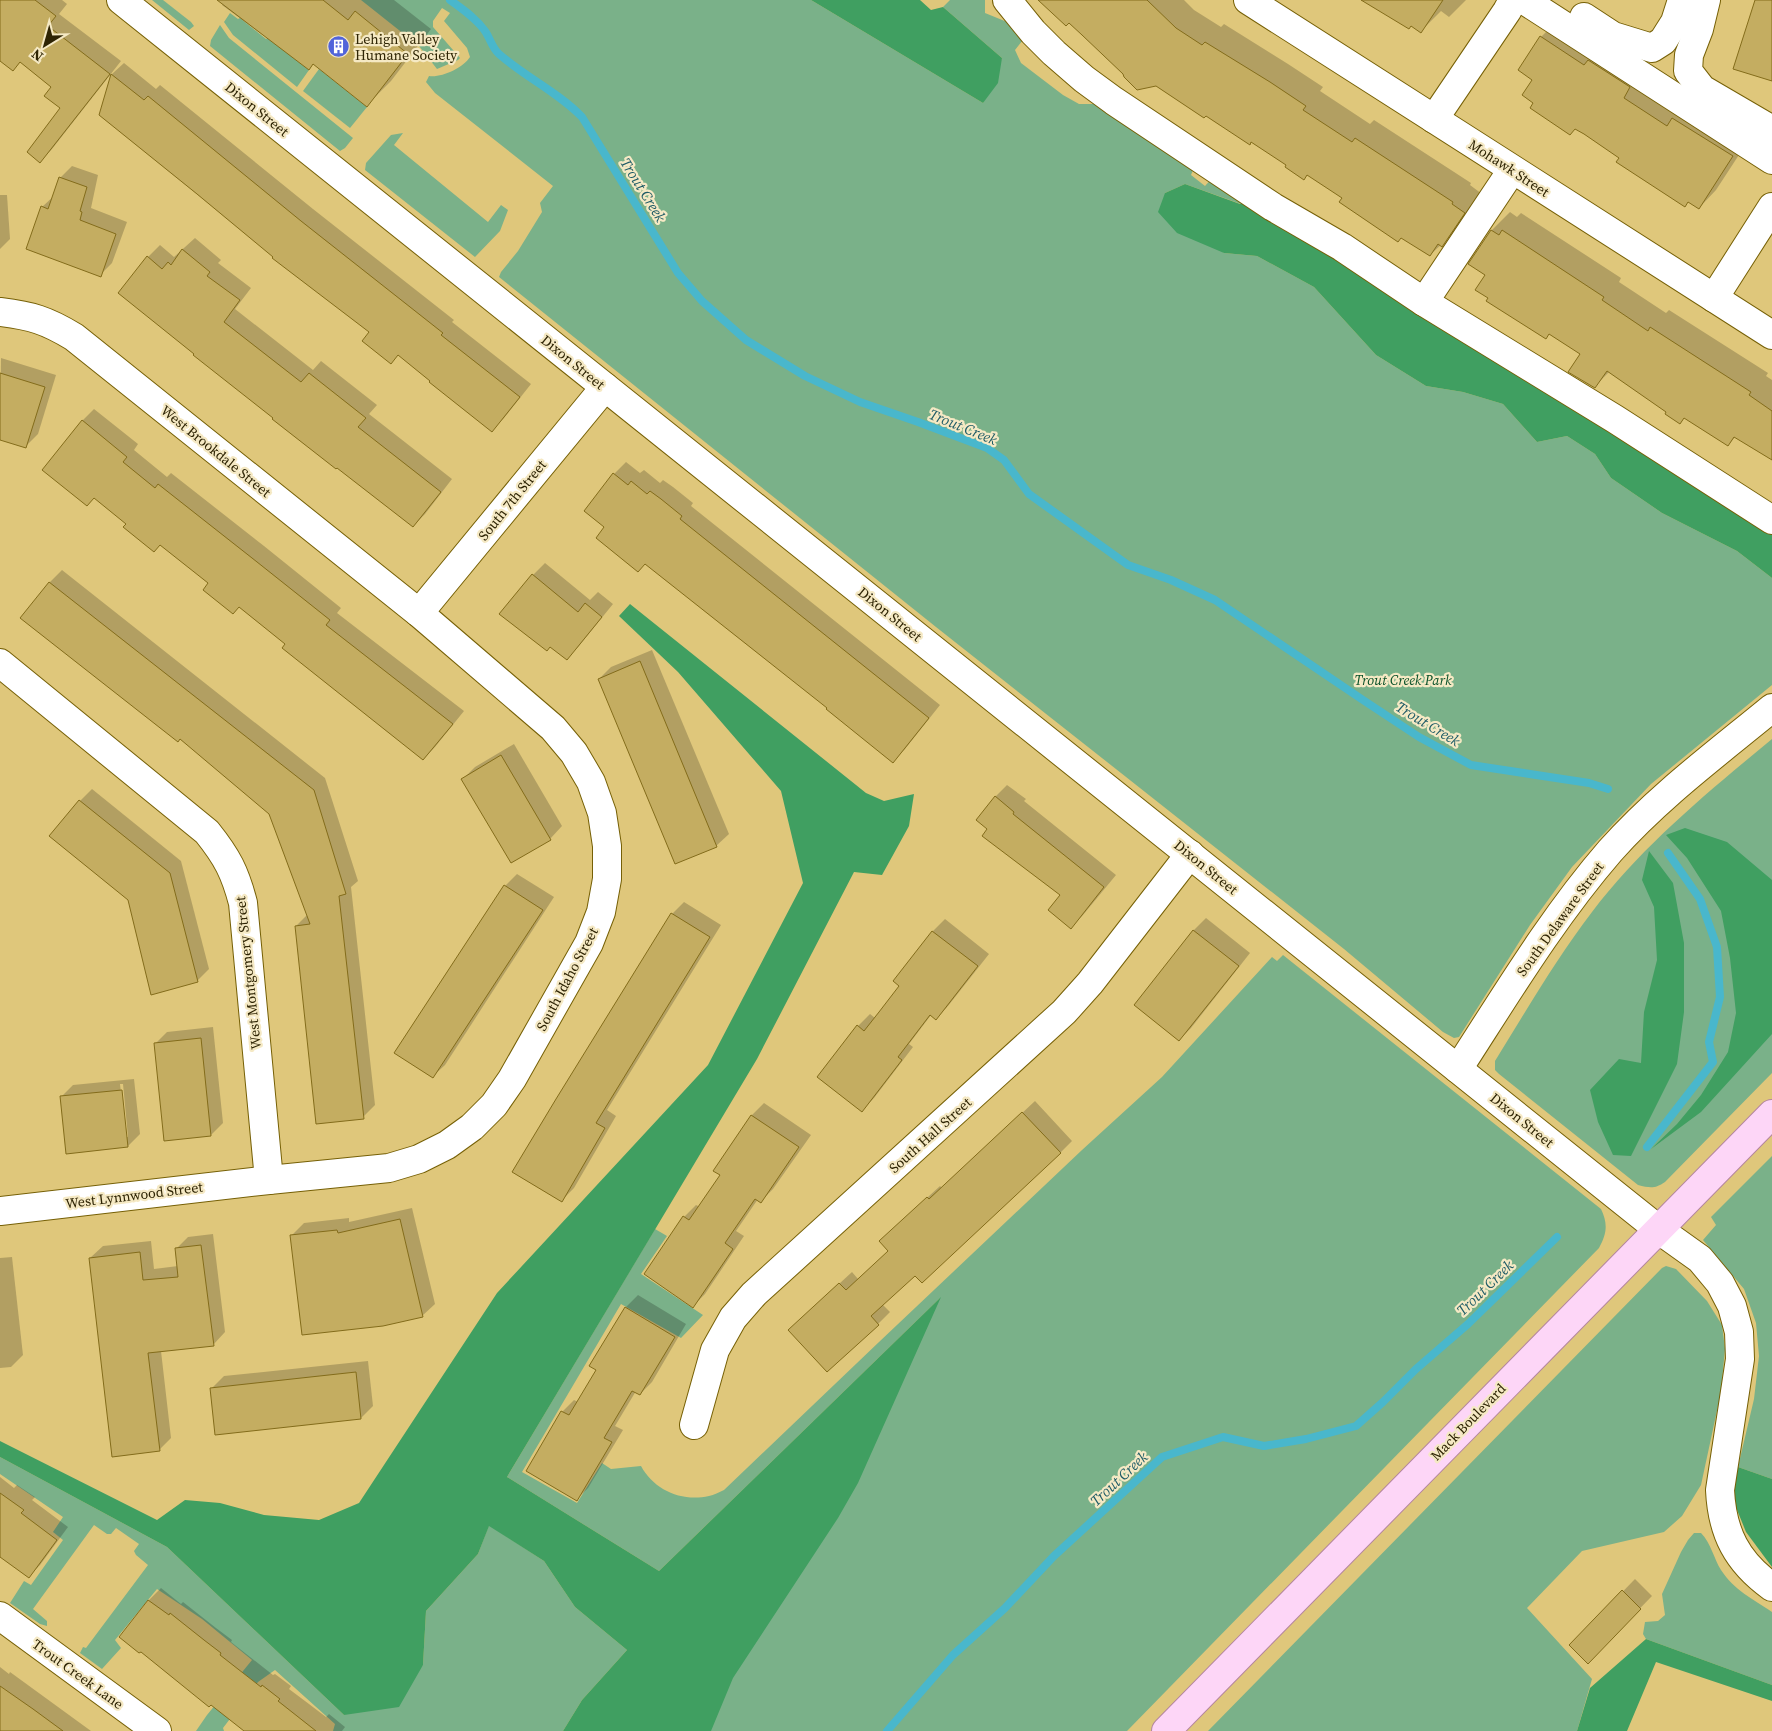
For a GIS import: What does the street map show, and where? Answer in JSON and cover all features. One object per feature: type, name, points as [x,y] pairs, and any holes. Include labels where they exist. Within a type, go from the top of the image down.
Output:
[{"type":"main road","name":"Mack Boulevard","points":[[1166,1731],[1772,1114]]},
{"type":"street","name":"Dixon Street","points":[[121,0],[1658,1229],[1700,1259],[1720,1283],[1732,1306],[1738,1332],[1740,1359],[1720,1490],[1721,1510],[1728,1536],[1741,1559],[1756,1576],[1772,1587]]},
{"type":"street","points":[[1006,0],[1054,53],[1084,79],[1114,101],[1273,208],[1342,248],[1424,302],[1615,419],[1772,520]]},
{"type":"street","name":"Mohawk Street","points":[[1248,0],[1772,335]]},
{"type":"street","points":[[1434,120],[1513,0]]},
{"type":"street","points":[[1524,0],[1772,160]]},
{"type":"street","points":[[1554,0],[1613,36],[1652,48],[1664,41],[1675,22],[1682,0]]},
{"type":"street","points":[[1706,0],[1699,29],[1689,55],[1688,71],[1702,89],[1772,130]]},
{"type":"street","points":[[1424,302],[1512,170]]},
{"type":"street","points":[[1714,298],[1772,207]]},
{"type":"street","name":"West Brookdale Street","points":[[0,312],[27,315],[53,324],[74,337],[419,614]]},
{"type":"street","name":"South 7th Street","points":[[419,614],[605,387]]},
{"type":"street","name":"South Idaho Street","points":[[269,1180],[389,1168],[419,1159],[447,1145],[472,1127],[494,1105],[512,1079],[589,943],[601,912],[607,879],[606,838],[602,813],[591,782],[574,753],[553,728],[419,614]]},
{"type":"street","name":"West Montgomery Street","points":[[0,663],[207,832],[224,854],[237,880],[243,903],[269,1180]]},
{"type":"street","name":"South Delaware Street","points":[[1458,1069],[1573,896],[1611,851],[1673,788],[1772,708]]},
{"type":"street","name":"South Hall Street","points":[[694,1424],[715,1350],[733,1318],[754,1294],[1064,1012],[1090,983],[1190,854]]},
{"type":"street","name":"West Lynnwood Street","points":[[0,1211],[269,1180]]},
{"type":"street","name":"Trout Creek Lane","points":[[0,1616],[157,1731]]},
{"type":"green space","points":[[152,0],[163,0],[194,26],[189,30]]},
{"type":"green space","name":"Trout Creek Park","points":[[361,0],[811,0],[983,103],[1002,58],[943,7],[950,0],[985,0],[985,13],[1012,24],[1026,36],[1015,50],[1021,63],[1063,95],[1079,104],[1094,104],[1098,100],[1195,165],[1191,175],[1205,186],[1214,176],[1249,203],[1241,204],[1185,184],[1165,193],[1224,253],[1257,256],[1314,287],[1376,355],[1426,386],[1463,392],[1503,404],[1537,442],[1567,436],[1595,454],[1611,478],[1662,513],[1737,551],[1772,578],[1772,685],[1651,784],[1572,867],[1530,925],[1459,1037],[1454,1038],[1443,1032],[1344,949],[936,627],[499,277],[518,251],[542,212],[540,203],[553,186],[435,93],[426,82],[429,76],[451,71],[462,65],[470,57],[467,48],[444,21],[450,13],[442,8],[433,21],[433,27],[460,58],[437,69],[419,46]]},
{"type":"green space","points":[[811,0],[920,0],[931,10],[943,7],[1002,58],[998,83],[983,103]]},
{"type":"green space","points":[[230,13],[238,19],[240,18],[266,39],[268,38],[309,70],[297,87],[233,35],[224,22]]},
{"type":"green space","points":[[220,25],[229,38],[353,138],[345,148],[340,151],[210,46],[211,40]]},
{"type":"green space","points":[[319,69],[367,107],[350,128],[303,91]]},
{"type":"green space","points":[[403,133],[394,145],[488,222],[501,205],[508,210],[500,231],[475,257],[365,170],[366,163],[391,135]]},
{"type":"green space","points":[[1185,184],[1240,204],[1249,203],[1772,532],[1772,578],[1737,551],[1662,513],[1611,478],[1595,454],[1567,436],[1537,442],[1503,404],[1463,392],[1426,386],[1376,355],[1314,287],[1257,256],[1224,253],[1177,233],[1158,212],[1165,193]]},
{"type":"green space","points":[[630,604],[866,793],[884,801],[914,794],[909,826],[882,875],[854,872],[757,1059],[507,1477],[659,1571],[941,1297],[858,1483],[838,1518],[733,1678],[711,1731],[563,1731],[582,1700],[627,1650],[575,1607],[544,1561],[489,1526],[478,1554],[426,1611],[423,1665],[399,1707],[344,1715],[167,1547],[0,1457],[0,1441],[157,1520],[185,1500],[220,1503],[264,1515],[319,1520],[359,1503],[497,1293],[708,1065],[803,883],[781,791],[678,672],[619,616]]},
{"type":"green space","points":[[1772,739],[1772,1073],[1665,1182],[1652,1187],[1638,1185],[1499,1074],[1495,1070],[1495,1061],[1566,948],[1612,888],[1677,820]]},
{"type":"green space","points":[[1685,828],[1727,842],[1772,880],[1772,1034],[1701,1112],[1651,1149],[1677,1124],[1701,1095],[1728,1052],[1736,1013],[1730,958],[1721,911],[1687,858],[1666,835]]},
{"type":"green space","points":[[1649,851],[1673,883],[1684,943],[1684,1012],[1677,1064],[1631,1156],[1613,1155],[1598,1122],[1590,1090],[1619,1059],[1641,1063],[1644,1012],[1657,960],[1654,907],[1642,880]]},
{"type":"green space","points":[[1283,955],[1601,1209],[1606,1228],[1599,1248],[1127,1731],[690,1731],[940,1298],[659,1571],[507,1477],[655,1229],[667,1236],[641,1274],[703,1315],[681,1338],[621,1304],[522,1472],[577,1503],[602,1463],[611,1469],[641,1466],[653,1482],[661,1488],[688,1497],[711,1496],[724,1490],[1082,1150],[1162,1077],[1272,957],[1277,961]]},
{"type":"green space","points":[[1772,1156],[1772,1479],[1738,1467],[1754,1399],[1759,1356],[1756,1323],[1744,1289],[1703,1240],[1716,1225],[1711,1217]]},
{"type":"green space","points":[[1666,1266],[1676,1269],[1707,1301],[1722,1325],[1725,1349],[1721,1392],[1701,1485],[1682,1516],[1664,1532],[1582,1551],[1527,1608],[1592,1679],[1577,1731],[1208,1731],[1662,1268]]},
{"type":"green space","points":[[0,1457],[167,1547],[344,1715],[423,1665],[426,1611],[478,1554],[489,1525],[544,1561],[575,1607],[627,1650],[582,1700],[563,1731],[333,1731],[335,1724],[275,1670],[258,1682],[223,1728],[224,1731],[196,1731],[252,1660],[202,1619],[157,1589],[115,1640],[121,1648],[102,1669],[80,1653],[83,1647],[86,1648],[148,1565],[134,1551],[139,1544],[116,1528],[111,1534],[107,1534],[94,1525],[33,1609],[47,1621],[47,1626],[40,1624],[10,1603],[24,1581],[31,1585],[63,1540],[53,1532],[63,1517],[0,1474]]},
{"type":"green space","points":[[1738,1467],[1772,1479],[1772,1567],[1746,1532],[1731,1495]]},
{"type":"green space","points":[[1694,1533],[1701,1533],[1704,1537],[1726,1577],[1744,1594],[1772,1612],[1772,1685],[1646,1639],[1643,1634],[1645,1622],[1658,1621],[1665,1615],[1662,1594],[1681,1552]]},
{"type":"green space","points":[[1646,1639],[1772,1685],[1772,1701],[1656,1662],[1627,1731],[1577,1731],[1590,1688]]},
{"type":"building","points":[[0,0],[35,0],[56,16],[48,26],[110,74],[40,163],[27,152],[60,108],[44,96],[51,87],[20,62],[13,71],[0,61]]},
{"type":"building","name":"Lehigh Valley Humane Society","points":[[217,0],[323,0],[348,20],[355,11],[408,54],[367,107],[313,64],[309,70]]},
{"type":"building","points":[[1038,0],[1147,0],[1176,28],[1202,45],[1205,42],[1270,82],[1306,106],[1303,110],[1352,142],[1355,138],[1453,202],[1452,204],[1465,213],[1442,247],[1438,244],[1430,256],[1401,238],[1398,242],[1339,202],[1342,198],[1307,175],[1304,180],[1285,167],[1286,165],[1251,142],[1250,145],[1206,116],[1204,118],[1156,86],[1137,90],[1123,74],[1069,23],[1066,26]]},
{"type":"building","points":[[1361,0],[1443,0],[1421,33],[1411,26],[1409,29]]},
{"type":"building","points":[[1755,0],[1772,0],[1772,81],[1733,69]]},
{"type":"building","points":[[1540,36],[1584,65],[1588,60],[1630,87],[1624,98],[1667,126],[1672,118],[1733,156],[1699,209],[1688,202],[1685,207],[1616,162],[1619,158],[1584,134],[1575,129],[1570,135],[1530,108],[1533,103],[1522,95],[1532,80],[1518,70]]},
{"type":"building","points":[[111,74],[144,100],[148,96],[520,397],[492,432],[398,355],[391,364],[362,341],[369,332],[272,258],[197,194],[99,115]]},
{"type":"building","points":[[59,177],[87,187],[80,211],[82,212],[80,220],[116,234],[101,277],[26,249],[41,206],[48,209]]},
{"type":"building","points":[[1491,230],[1499,235],[1502,230],[1604,297],[1602,300],[1648,331],[1650,327],[1751,392],[1749,395],[1772,411],[1772,460],[1734,437],[1728,446],[1684,418],[1680,424],[1607,371],[1595,388],[1568,372],[1580,354],[1549,334],[1546,339],[1486,301],[1488,298],[1475,290],[1485,275],[1468,264]]},
{"type":"building","points":[[182,249],[210,272],[207,276],[240,300],[224,322],[301,382],[309,373],[366,418],[358,427],[441,492],[413,527],[272,419],[118,293],[147,256],[162,269],[168,262],[171,265]]},
{"type":"building","points":[[0,373],[45,387],[26,448],[0,440]]},
{"type":"building","points":[[82,420],[127,457],[123,462],[155,488],[158,484],[252,558],[330,620],[326,625],[453,724],[423,760],[282,648],[285,644],[239,607],[233,614],[203,590],[208,583],[160,545],[154,552],[123,527],[126,524],[94,498],[87,506],[42,470]]},
{"type":"building","points":[[613,473],[628,485],[631,481],[647,494],[650,491],[661,499],[682,516],[680,519],[929,718],[893,763],[827,708],[645,564],[638,572],[596,538],[604,527],[584,511]]},
{"type":"building","points":[[532,574],[578,612],[585,603],[602,617],[567,660],[550,647],[547,651],[499,614]]},
{"type":"building","points":[[49,582],[314,790],[346,894],[339,896],[364,1119],[316,1124],[295,926],[310,924],[269,814],[180,739],[178,742],[20,618]]},
{"type":"building","points":[[640,661],[717,847],[675,864],[598,679]]},
{"type":"building","points":[[501,755],[551,840],[511,863],[461,779]]},
{"type":"building","points":[[995,796],[1014,812],[1013,814],[1104,887],[1071,929],[1048,910],[1060,895],[982,836],[987,829],[976,820]]},
{"type":"building","points":[[79,800],[170,873],[198,982],[151,995],[128,900],[49,836]]},
{"type":"building","points":[[504,885],[543,910],[433,1078],[394,1053]]},
{"type":"building","points":[[671,913],[710,937],[596,1123],[605,1128],[562,1202],[512,1172]]},
{"type":"building","points":[[1193,930],[1239,966],[1179,1041],[1134,1005]]},
{"type":"building","points":[[932,931],[978,966],[936,1020],[930,1015],[898,1057],[902,1060],[862,1112],[817,1077],[857,1025],[864,1031],[879,1012],[899,986],[893,981]]},
{"type":"building","points":[[201,1038],[211,1136],[164,1141],[154,1043]]},
{"type":"building","points":[[122,1090],[128,1147],[66,1154],[60,1096]]},
{"type":"building","points":[[1022,1112],[1061,1153],[922,1283],[915,1276],[871,1316],[879,1325],[827,1372],[788,1330],[839,1283],[846,1290],[888,1251],[879,1241],[927,1197],[929,1199]]},
{"type":"building","points":[[751,1115],[799,1147],[761,1203],[755,1199],[725,1243],[733,1249],[693,1308],[644,1274],[683,1216],[689,1220],[720,1175],[713,1171]]},
{"type":"building","points":[[400,1219],[423,1317],[383,1326],[302,1335],[290,1235],[337,1230],[338,1233]]},
{"type":"building","points":[[201,1245],[214,1346],[148,1353],[160,1451],[112,1457],[89,1258],[140,1252],[143,1280],[178,1277],[175,1248]]},
{"type":"building","points":[[625,1307],[675,1337],[640,1395],[632,1391],[604,1438],[612,1442],[577,1501],[526,1471],[561,1411],[569,1415],[596,1370],[589,1366]]},
{"type":"building","points":[[356,1372],[361,1419],[215,1435],[210,1388]]},
{"type":"building","points":[[0,1493],[24,1510],[21,1513],[57,1540],[29,1578],[0,1557]]},
{"type":"building","points":[[1622,1590],[1641,1609],[1588,1664],[1569,1645]]},
{"type":"building","points":[[148,1600],[169,1615],[170,1613],[221,1653],[220,1655],[261,1687],[262,1685],[280,1699],[278,1701],[316,1731],[244,1731],[211,1705],[209,1707],[141,1652],[139,1653],[119,1637]]},
{"type":"building","points":[[0,1686],[33,1709],[63,1731],[0,1731]]},
{"type":"waterway","name":"Trout Creek","points":[[450,0],[481,26],[499,54],[563,100],[582,117],[678,273],[702,301],[746,340],[805,376],[860,402],[987,448],[1004,460],[1029,494],[1128,565],[1171,580],[1215,600],[1419,737],[1471,765],[1589,783],[1608,789]]},
{"type":"waterway","name":"Trout Creek","points":[[1647,1147],[1713,1062],[1709,1042],[1720,997],[1717,947],[1700,899],[1668,853]]},
{"type":"waterway","name":"Trout Creek","points":[[887,1731],[953,1655],[1005,1608],[1054,1556],[1162,1457],[1223,1437],[1264,1446],[1306,1439],[1356,1426],[1416,1369],[1468,1324],[1557,1237]]},
{"type":"place","name":"Lehigh Valley Humane Society","points":[[339,47]]}]
